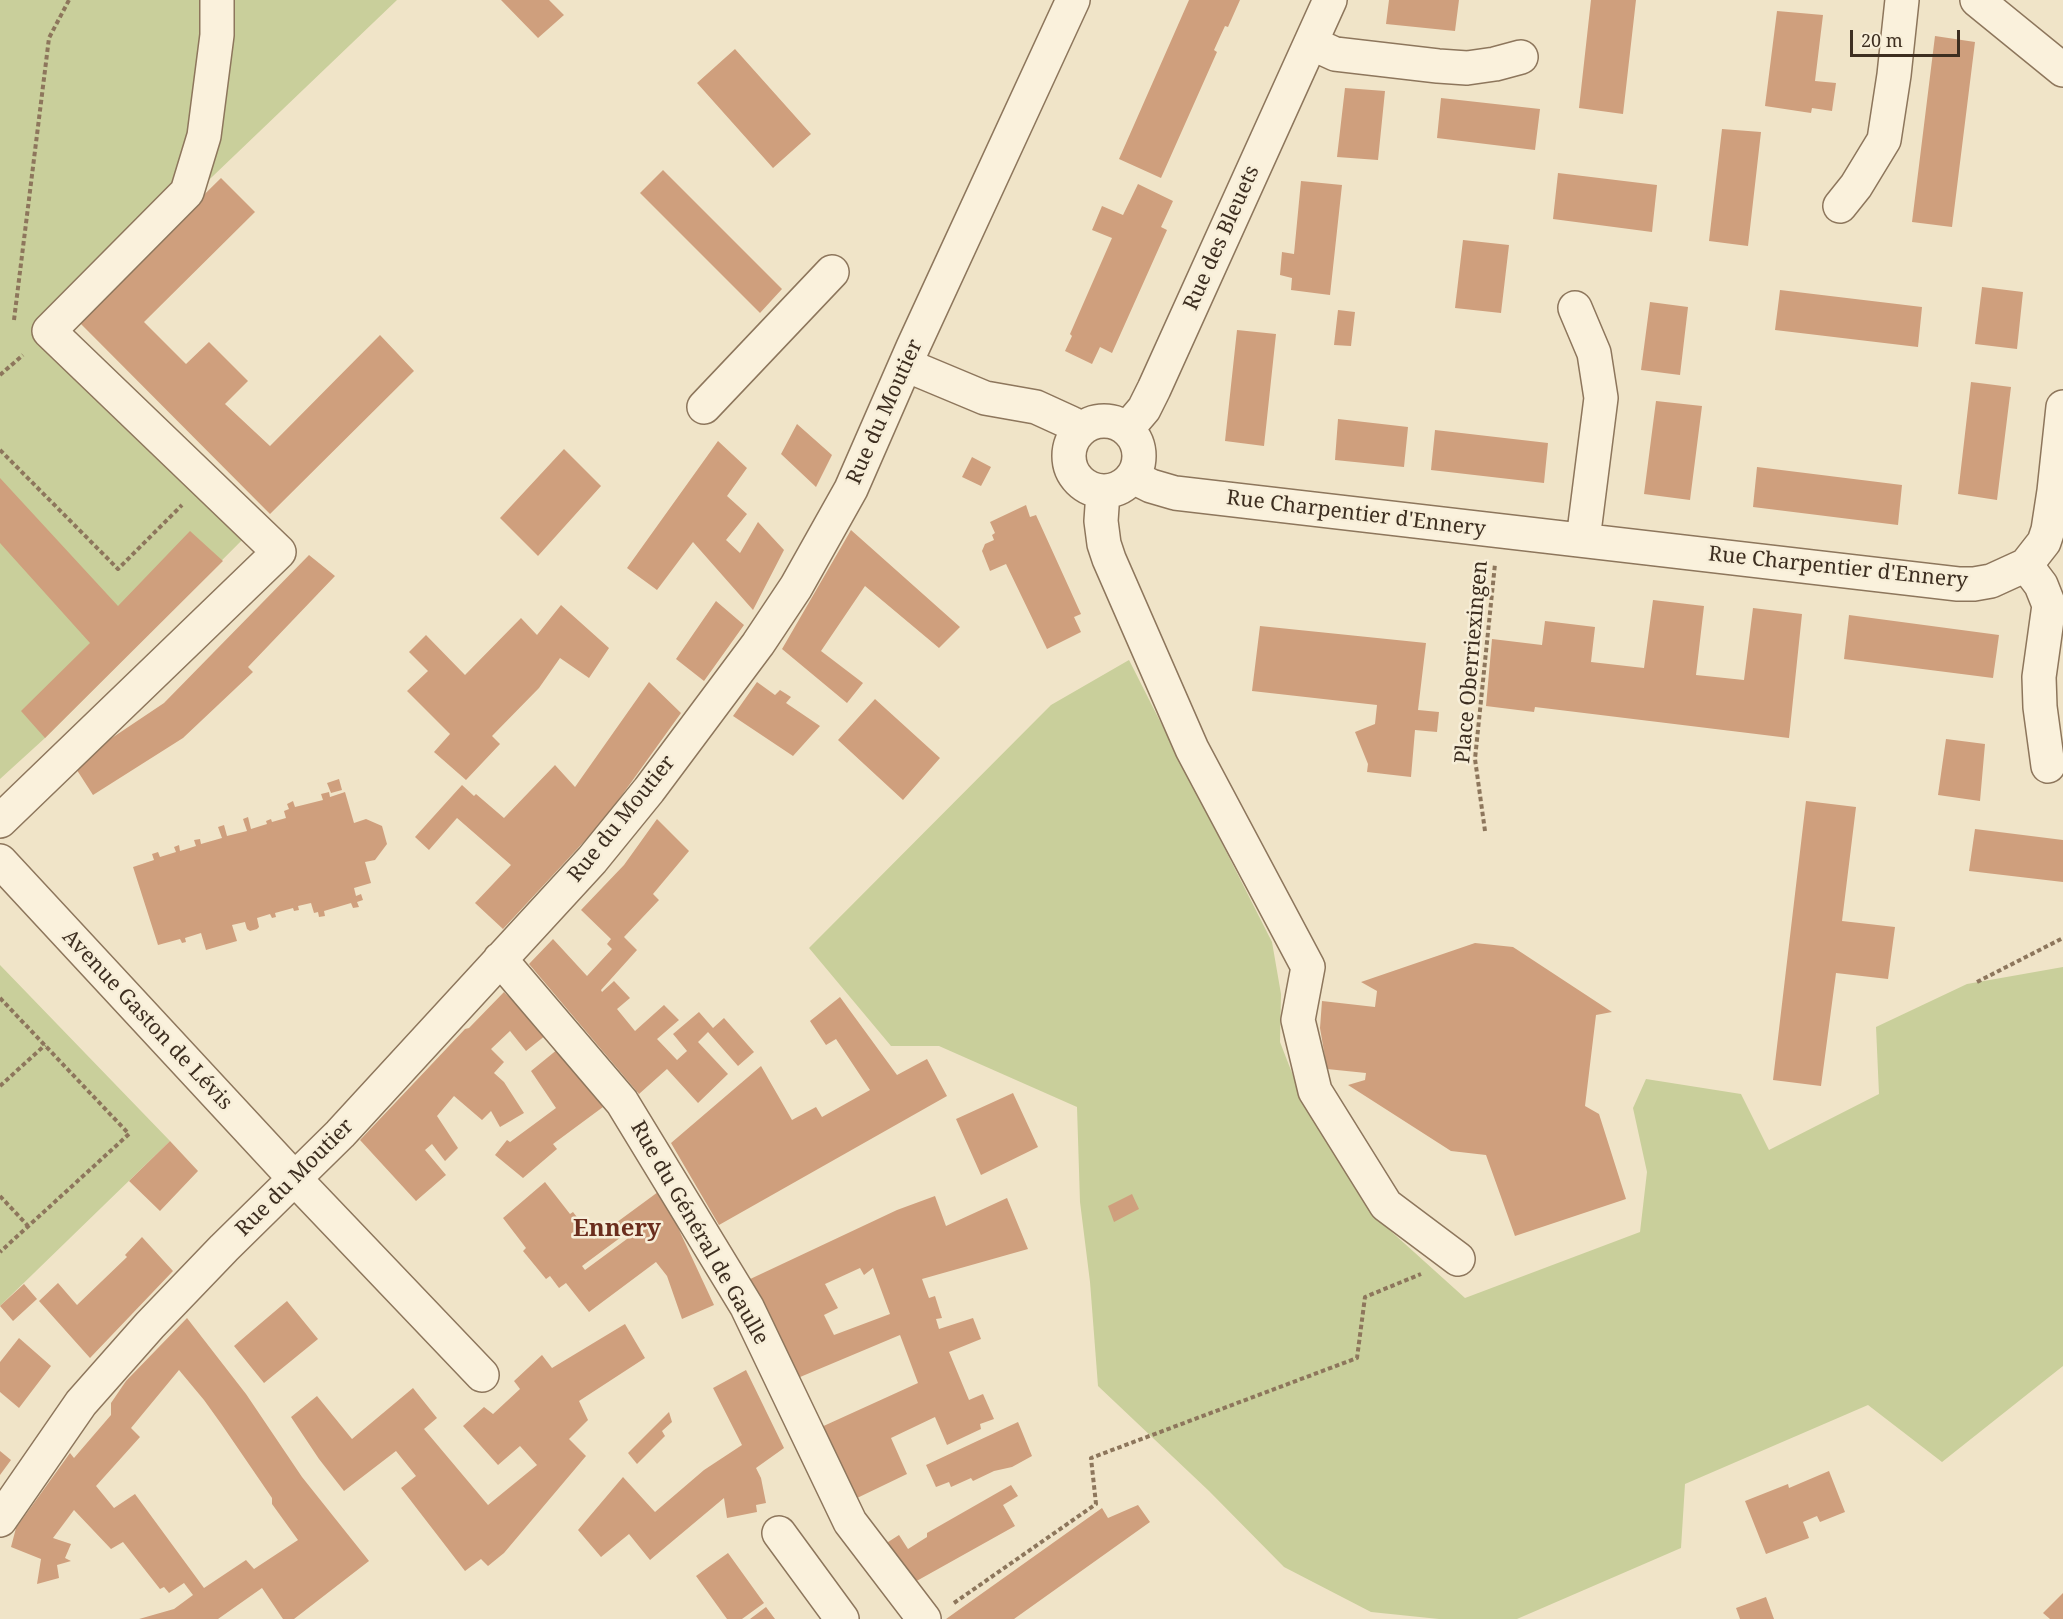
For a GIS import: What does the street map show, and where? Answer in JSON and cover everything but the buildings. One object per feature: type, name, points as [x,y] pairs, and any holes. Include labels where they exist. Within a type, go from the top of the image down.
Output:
[{"type":"street","points":[[0,822],[279,552],[206,482],[40,340],[187,192],[204,136],[217,35],[217,0]]},
{"type":"street","name":"Rue du Moutier","points":[[0,1520],[81,1403],[150,1326],[340,1134],[592,860],[649,790],[758,644],[796,587],[851,489],[1073,0]]},
{"type":"street","name":"Rue des Bleuets","points":[[1127,429],[1144,409],[1154,389],[1330,0]]},
{"type":"street","points":[[1840,206],[1856,186],[1884,140],[1902,0]]},
{"type":"street","points":[[1977,0],[2063,70]]},
{"type":"street","points":[[1311,43],[1335,54],[1467,68],[1521,57]]},
{"type":"street","points":[[704,407],[832,272]]},
{"type":"street","points":[[1575,308],[1594,353],[1601,398],[1583,540]]},
{"type":"street","points":[[906,365],[985,398],[1036,407],[1081,429]]},
{"type":"street","points":[[2048,766],[2040,706],[2039,677],[2049,605],[2041,585],[2026,565],[2044,542],[2048,530],[2063,407]]},
{"type":"street","points":[[1109,421],[1118,423],[1127,429],[1136,440],[1139,449],[1138,466],[1133,477],[1116,490],[1103,492],[1083,485],[1072,472],[1068,455],[1073,439],[1081,429],[1092,423],[1109,421]]},
{"type":"street","name":"Rue Charpentier d'Ennery","points":[[1133,477],[1151,486],[1175,492],[1958,584],[1991,581],[2026,565]]},
{"type":"street","points":[[1103,492],[1101,521],[1104,544],[1109,559],[1192,749],[1308,967],[1298,1020],[1315,1091],[1386,1205],[1458,1259]]},
{"type":"street","name":"Avenue Gaston de Lévis","points":[[0,861],[295,1179],[482,1375]]},
{"type":"street","name":"Rue du Général de Gaulle","points":[[500,959],[622,1102],[747,1307],[850,1522],[920,1612]]},
{"type":"street","points":[[779,1533],[842,1619]]},
{"type":"path","points":[[0,375],[40,340],[13,329],[49,38],[69,0]]},
{"type":"path","points":[[0,450],[118,568],[206,482]]},
{"type":"path","name":"Place Oberriexingen","points":[[1485,831],[1475,759],[1499,530]]},
{"type":"path","points":[[1977,982],[2063,938]]},
{"type":"path","points":[[0,998],[129,1134],[0,1252]]},
{"type":"path","points":[[0,1086],[45,1045]]},
{"type":"path","points":[[0,1196],[28,1226]]},
{"type":"path","points":[[920,1612],[1096,1504],[1091,1458],[1357,1358],[1365,1297],[1458,1259]]},
{"type":"green space","points":[[0,0],[397,0],[60,326],[264,518],[45,738],[0,779]]},
{"type":"green space","points":[[1129,660],[1272,942],[1281,994],[1280,1042],[1306,1109],[1344,1170],[1384,1225],[1465,1298],[1640,1232],[1647,1172],[1633,1108],[1646,1079],[1741,1094],[1769,1150],[1879,1094],[1876,1027],[1967,984],[2063,967],[2063,1366],[1942,1462],[1868,1405],[1685,1484],[1681,1548],[1517,1619],[1439,1619],[1371,1612],[1284,1567],[1209,1491],[1098,1386],[1090,1282],[1080,1202],[1077,1107],[939,1046],[891,1046],[809,948],[1051,705]]},
{"type":"green space","points":[[0,965],[170,1141],[0,1306]]},
{"type":"district","name":"Ennery","points":[[617,1229]]}]
